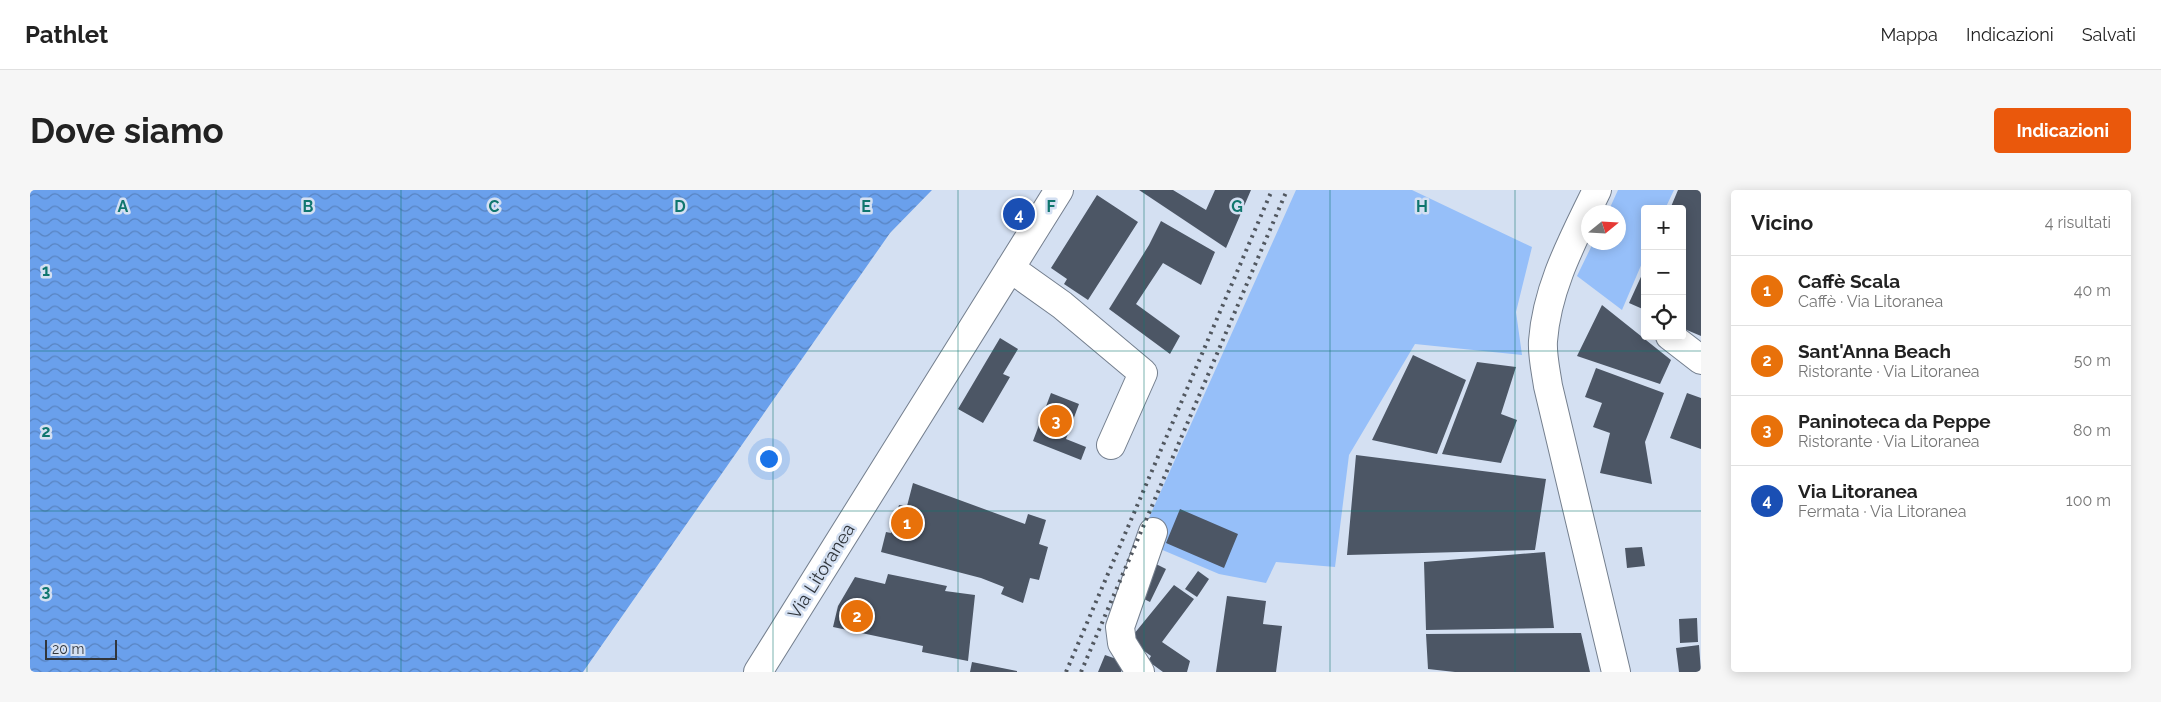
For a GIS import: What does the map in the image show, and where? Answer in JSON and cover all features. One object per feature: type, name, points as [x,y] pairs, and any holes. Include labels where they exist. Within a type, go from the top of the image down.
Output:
[{"type":"street","name":"Via Litoranea","points":[[758,672],[1059,190]]},
{"type":"street","points":[[1598,190],[1565,258],[1553,290],[1543,342],[1548,386],[1616,672]]},
{"type":"street","points":[[1010,268],[1062,305],[1143,373],[1110,445]]},
{"type":"street","points":[[1675,340],[1701,360]]},
{"type":"street","points":[[1140,672],[1122,643],[1120,627],[1153,532]]},
{"type":"shaded area","points":[[1296,190],[1412,190],[1532,247],[1516,312],[1522,355],[1415,344],[1349,455],[1335,567],[1276,562],[1266,583],[1219,574],[1139,540]]},
{"type":"shaded area","points":[[1618,190],[1674,190],[1667,205],[1641,205],[1641,265],[1622,310],[1577,276],[1590,250],[1626,250],[1626,205],[1611,205]]},
{"type":"water","points":[[30,190],[932,190],[890,233],[583,672],[30,672]]},
{"type":"building","points":[[1139,190],[1173,190],[1206,210],[1215,190],[1251,190],[1226,248]]},
{"type":"building","points":[[1678,190],[1701,190],[1701,336],[1686,330],[1686,205],[1672,205]]},
{"type":"building","points":[[1097,195],[1138,222],[1088,300],[1064,284],[1067,279],[1051,268]]},
{"type":"building","points":[[1161,221],[1215,252],[1201,285],[1163,263],[1136,304],[1180,336],[1170,354],[1109,309],[1149,245]]},
{"type":"building","points":[[1641,277],[1641,308],[1629,303]]},
{"type":"building","points":[[1602,305],[1641,336],[1641,340],[1646,340],[1671,360],[1660,384],[1577,356]]},
{"type":"building","points":[[1000,338],[1018,349],[1003,374],[1010,377],[983,423],[958,409]]},
{"type":"building","points":[[1413,355],[1466,380],[1437,454],[1372,440]]},
{"type":"building","points":[[1477,362],[1516,367],[1501,414],[1517,420],[1501,463],[1442,454]]},
{"type":"building","points":[[1596,368],[1664,393],[1645,442],[1652,484],[1600,473],[1610,433],[1593,427],[1602,403],[1585,397]]},
{"type":"building","points":[[1051,393],[1079,404],[1066,439],[1086,447],[1081,460],[1033,441]]},
{"type":"building","points":[[1687,393],[1701,398],[1701,449],[1670,438]]},
{"type":"building","points":[[1356,455],[1546,479],[1535,550],[1347,555]]},
{"type":"building","points":[[913,483],[1025,524],[1028,514],[1046,520],[1039,544],[1048,547],[1039,580],[1030,578],[1023,603],[1001,594],[1004,587],[981,578],[881,552],[886,532],[891,533],[899,505],[907,506]]},
{"type":"building","points":[[1180,509],[1238,534],[1224,568],[1166,543]]},
{"type":"building","points":[[1642,547],[1645,566],[1627,568],[1625,548]]},
{"type":"building","points":[[1545,552],[1554,628],[1426,630],[1424,562]]},
{"type":"building","points":[[1150,561],[1166,569],[1150,602],[1134,594]]},
{"type":"building","points":[[1198,571],[1209,579],[1197,597],[1185,589]]},
{"type":"building","points":[[888,574],[947,586],[945,591],[975,595],[968,661],[922,652],[923,646],[833,627],[838,606],[855,577],[885,584]]},
{"type":"building","points":[[1174,585],[1194,599],[1162,642],[1190,661],[1187,672],[1163,672],[1148,661],[1151,656],[1129,640]]},
{"type":"building","points":[[1227,596],[1266,601],[1263,624],[1282,626],[1276,672],[1216,672]]},
{"type":"building","points":[[1697,618],[1698,642],[1680,643],[1679,619]]},
{"type":"building","points":[[1581,633],[1590,672],[1455,672],[1428,669],[1426,634]]},
{"type":"building","points":[[1699,645],[1701,672],[1679,672],[1676,648]]},
{"type":"building","points":[[1105,655],[1125,662],[1121,672],[1098,672]]},
{"type":"building","points":[[972,662],[1017,671],[1017,672],[970,672]]},
{"type":"railway","points":[[1066,672],[1272,190]]},
{"type":"railway","points":[[1081,672],[1287,190]]},
{"type":"place","name":"Via Litoranea","points":[[1019,214]]},
{"type":"place","name":"Paninoteca da Peppe","points":[[1056,421]]},
{"type":"place","name":"Caffè Scala","points":[[907,523]]},
{"type":"place","name":"Sant'Anna Beach","points":[[857,616]]}]
